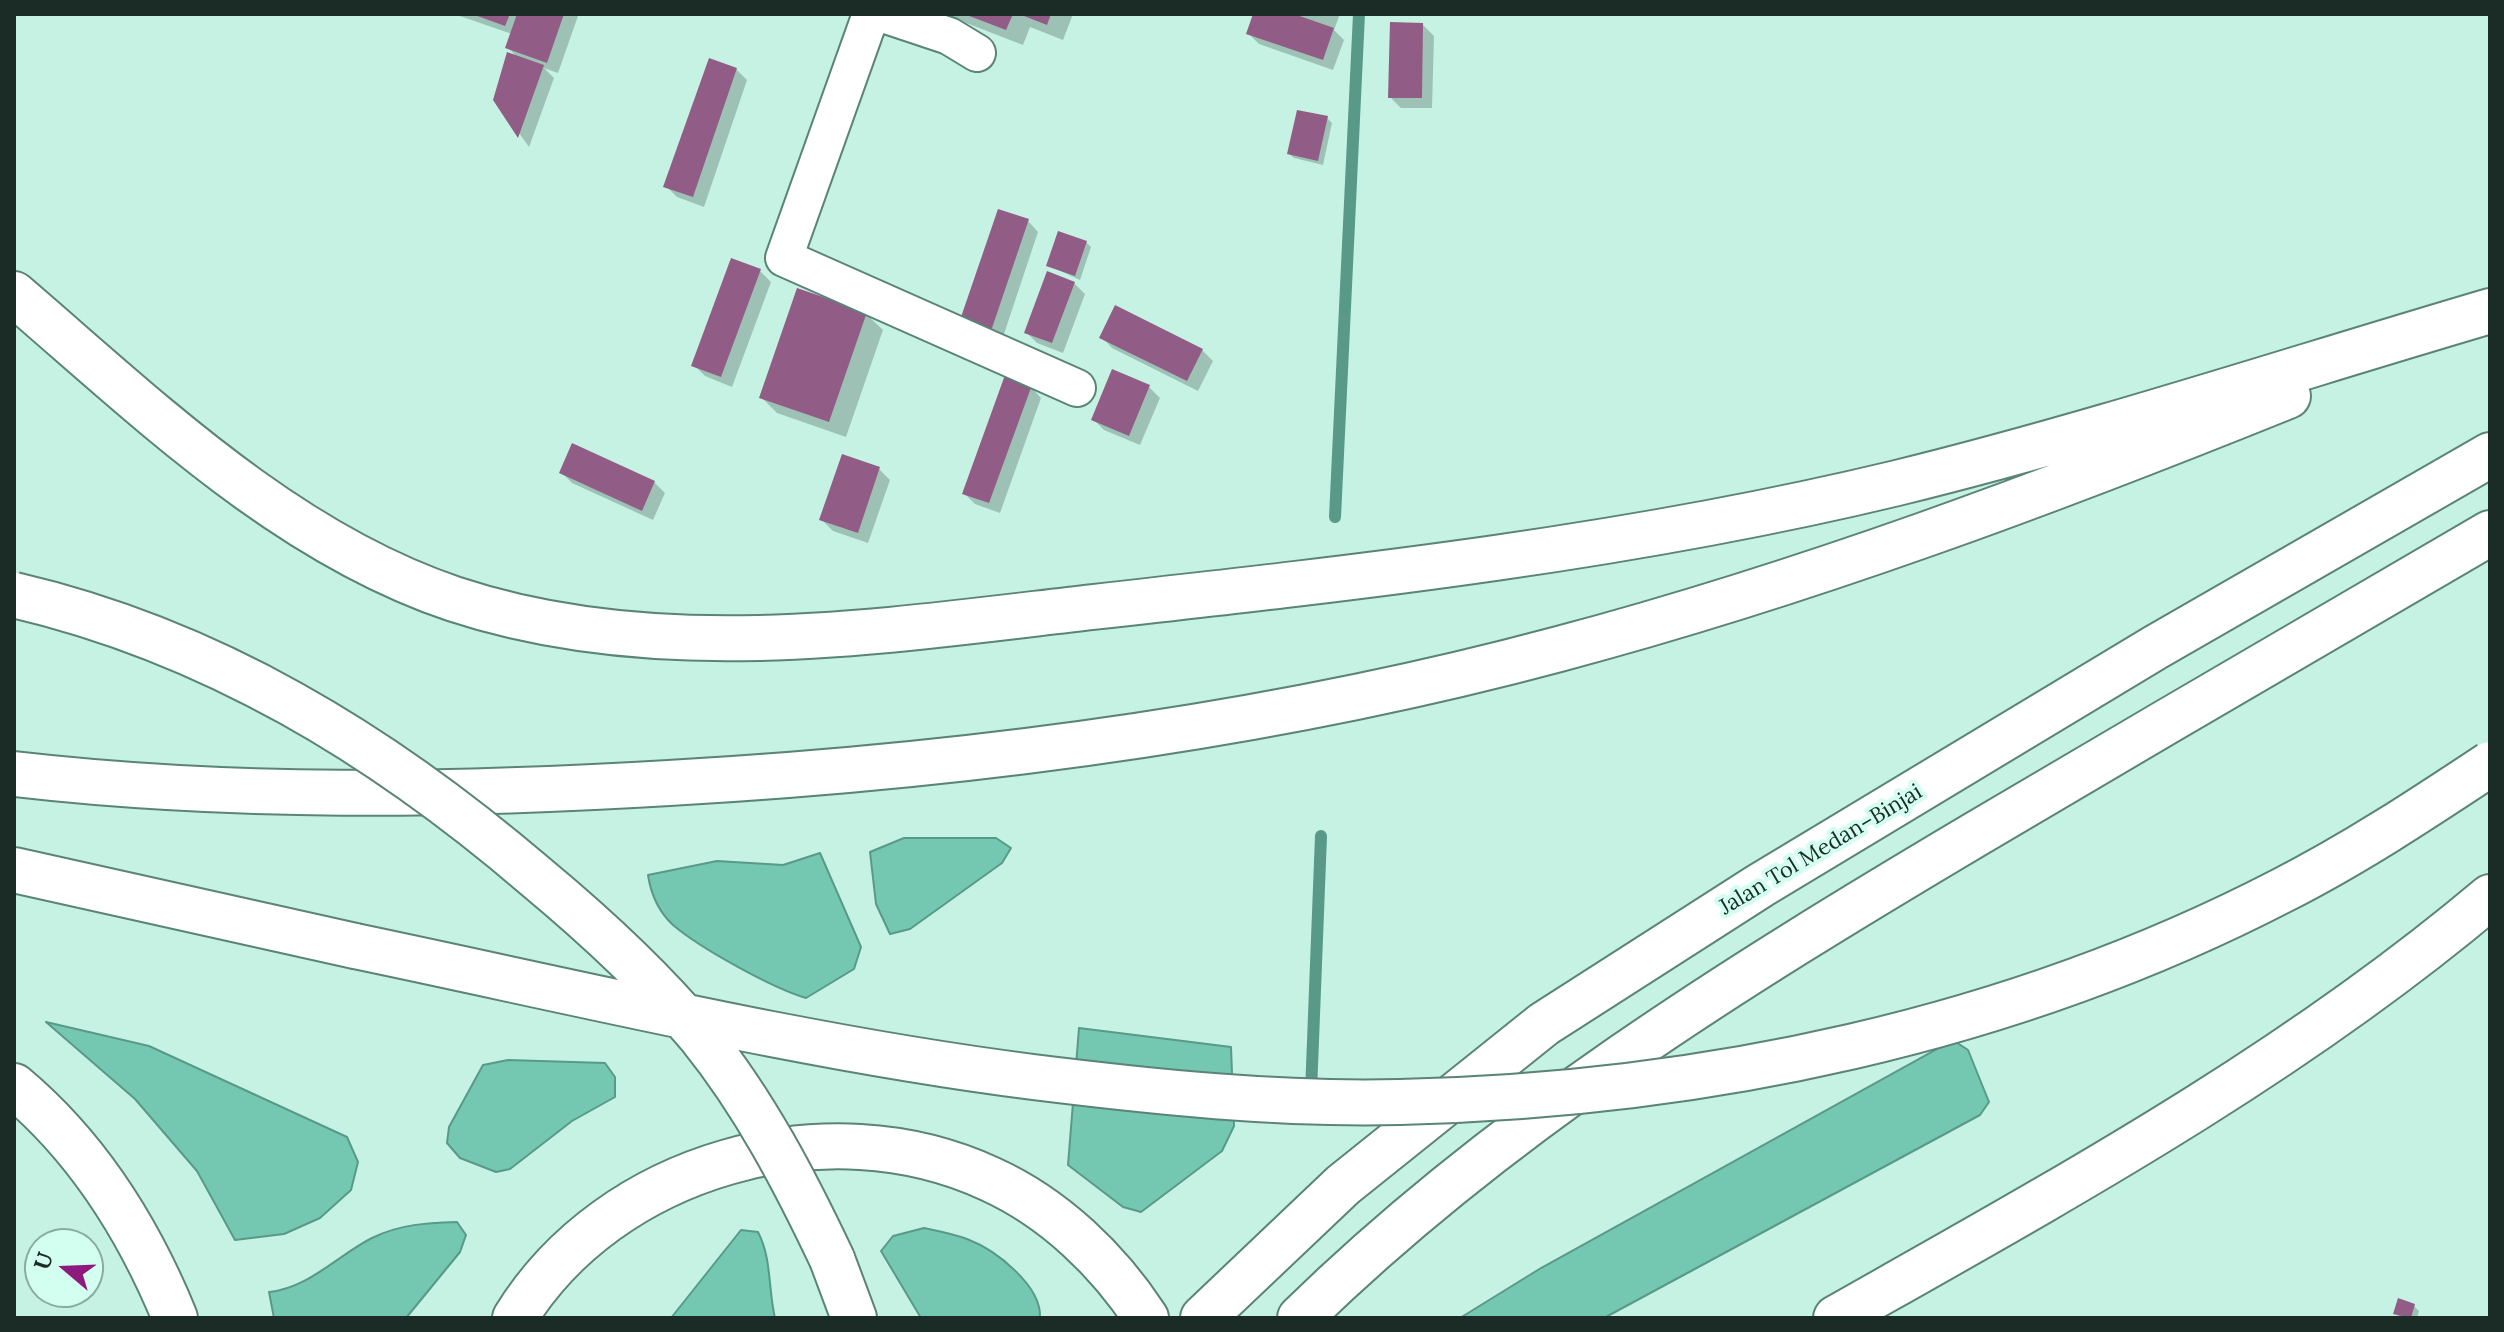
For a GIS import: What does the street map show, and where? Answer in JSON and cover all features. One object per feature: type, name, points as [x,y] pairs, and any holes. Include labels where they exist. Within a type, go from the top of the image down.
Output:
[{"type":"highway","points":[[14,294],[232,476],[374,564],[452,598],[501,612],[578,626],[671,635],[807,636],[884,630],[1424,569],[1530,554],[1769,510],[1899,482],[2490,313]]},
{"type":"highway","points":[[14,774],[223,791],[376,794],[543,791],[746,779],[948,761],[1139,735],[1307,706],[1557,650],[1749,594],[2162,447],[2490,313]]},
{"type":"highway","name":"Jalan Tol Medan–Binjai","points":[[1203,1318],[1343,1185],[1544,1024],[1761,885],[2101,680],[2490,455]]},
{"type":"highway","points":[[1300,1318],[1350,1269],[1520,1128],[1675,1019],[1811,932],[2490,533]]},
{"type":"highway","points":[[14,595],[70,608],[146,634],[208,659],[289,700],[445,800],[580,914],[644,974],[700,1037],[752,1108],[801,1195],[832,1259],[854,1318]]},
{"type":"highway","points":[[14,870],[756,1031],[1032,1077],[1215,1095],[1395,1102],[1592,1090],[1674,1080],[1879,1041],[1983,1012],[2089,975],[2188,935],[2281,891],[2387,832],[2490,764]]},
{"type":"highway","points":[[1836,1318],[2076,1182],[2196,1109],[2360,1000],[2490,897]]},
{"type":"highway","points":[[14,1086],[41,1108],[89,1163],[131,1227],[175,1318]]},
{"type":"highway","points":[[515,1318],[567,1253],[600,1222],[647,1192],[702,1169],[753,1157],[808,1148],[855,1147],[943,1161],[989,1178],[1030,1200],[1067,1228],[1105,1265],[1146,1318]]},
{"type":"street","points":[[871,14],[784,258],[1077,388]]},
{"type":"street","points":[[883,14],[949,36],[977,53]]},
{"type":"shaded area","points":[[904,838],[996,838],[1011,848],[1002,863],[910,929],[890,934],[876,904],[870,852]]},
{"type":"shaded area","points":[[820,853],[861,947],[854,969],[806,998],[737,966],[673,925],[656,902],[648,875],[717,861],[783,865]]},
{"type":"shaded area","points":[[46,1022],[149,1046],[347,1137],[358,1162],[351,1190],[320,1218],[284,1234],[235,1240],[197,1171],[135,1099]]},
{"type":"shaded area","points":[[1079,1028],[1231,1047],[1234,1126],[1222,1151],[1141,1212],[1123,1207],[1068,1165]]},
{"type":"shaded area","points":[[1953,1040],[1968,1050],[1989,1102],[1980,1115],[1604,1318],[1460,1318],[1541,1268]]},
{"type":"shaded area","points":[[508,1060],[605,1063],[615,1077],[615,1097],[572,1121],[510,1169],[496,1172],[460,1158],[447,1143],[449,1127],[483,1065]]},
{"type":"shaded area","points":[[457,1222],[466,1235],[460,1252],[406,1318],[274,1318],[269,1292],[310,1278],[382,1233],[414,1225]]},
{"type":"shaded area","points":[[924,1228],[967,1239],[1003,1260],[1034,1294],[1040,1318],[921,1318],[881,1251],[893,1236]]},
{"type":"shaded area","points":[[741,1230],[758,1232],[762,1242],[775,1318],[671,1318]]},
{"type":"building","points":[[472,14],[510,14],[505,26]]},
{"type":"building","points":[[517,14],[564,14],[547,63],[505,48]]},
{"type":"building","points":[[964,14],[1013,14],[1006,30]]},
{"type":"building","points":[[1019,14],[1051,14],[1047,25]]},
{"type":"building","points":[[1253,14],[1294,14],[1334,28],[1323,60],[1246,34]]},
{"type":"building","points":[[1390,22],[1423,23],[1422,98],[1388,98]]},
{"type":"building","points":[[507,52],[544,65],[518,138],[493,100]]},
{"type":"building","points":[[709,58],[737,68],[693,197],[663,187]]},
{"type":"building","points":[[1297,110],[1328,116],[1318,161],[1287,154]]},
{"type":"building","points":[[998,209],[1029,219],[991,331],[960,320]]},
{"type":"building","points":[[1058,231],[1087,241],[1075,276],[1046,266]]},
{"type":"building","points":[[731,258],[761,269],[721,377],[691,366]]},
{"type":"building","points":[[1047,271],[1075,282],[1052,343],[1024,333]]},
{"type":"building","points":[[797,288],[867,312],[829,422],[759,398]]},
{"type":"building","points":[[1115,305],[1203,349],[1187,381],[1099,338]]},
{"type":"building","points":[[1112,369],[1150,385],[1129,436],[1091,420]]},
{"type":"building","points":[[1005,375],[1032,385],[989,503],[962,494]]},
{"type":"building","points":[[572,443],[655,481],[642,511],[559,473]]},
{"type":"building","points":[[842,454],[880,467],[858,533],[819,520]]},
{"type":"building","points":[[2398,1298],[2415,1304],[2411,1318],[2393,1314]]},
{"type":"waterway","points":[[1335,517],[1359,14]]},
{"type":"waterway","points":[[1311,1092],[1321,836]]}]
